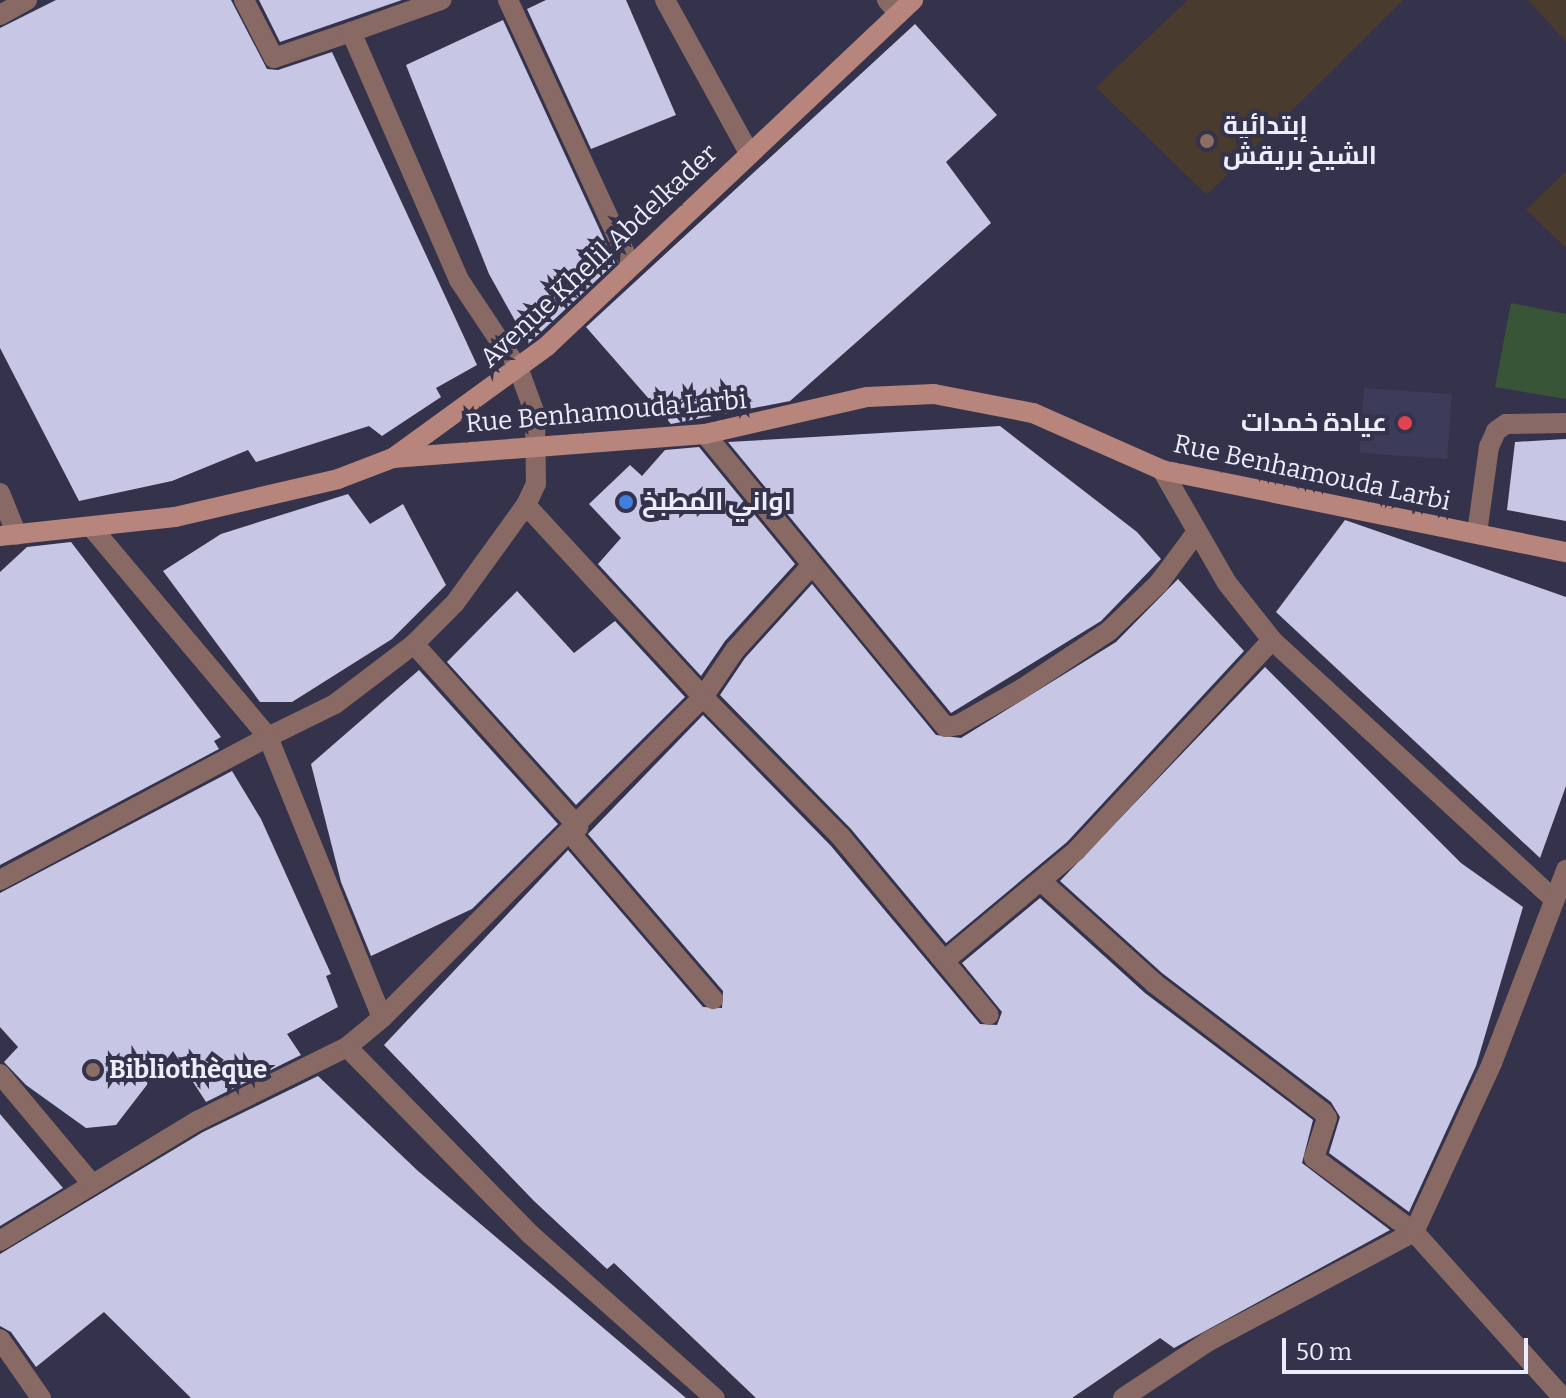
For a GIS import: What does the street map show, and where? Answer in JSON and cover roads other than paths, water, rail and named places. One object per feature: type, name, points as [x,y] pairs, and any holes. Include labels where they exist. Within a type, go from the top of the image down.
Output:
[{"type":"street","points":[[0,15],[27,0]]},
{"type":"street","points":[[244,0],[274,58],[441,0]]},
{"type":"street","points":[[508,0],[630,264]]},
{"type":"street","points":[[665,0],[749,153]]},
{"type":"street","name":"Avenue Khelil Abdelkader","points":[[8,535],[93,529],[247,503],[338,479],[393,458],[519,370],[749,153],[899,5]]},
{"type":"street","points":[[0,880],[335,704],[414,644],[455,603],[526,505],[536,484],[539,447],[535,414],[519,370],[459,280],[351,32]]},
{"type":"street","name":"Rue Benhamouda Larbi","points":[[393,458],[705,434],[867,397],[934,394],[1033,413],[1162,470],[1566,552]]},
{"type":"street","points":[[1477,533],[1489,447],[1496,431],[1506,424],[1566,423]]},
{"type":"street","points":[[705,434],[932,714],[952,727],[1109,631],[1159,583],[1196,533]]},
{"type":"street","points":[[1162,470],[1196,533],[1272,640],[1554,899]]},
{"type":"street","points":[[0,493],[8,535]]},
{"type":"street","points":[[526,505],[703,697],[841,837],[989,1015]]},
{"type":"street","points":[[93,529],[268,737],[382,1018]]},
{"type":"street","points":[[0,1241],[91,1183],[274,1079],[347,1047],[382,1018],[574,830],[703,697],[735,650],[812,565]]},
{"type":"street","points":[[944,961],[1042,882],[1272,640]]},
{"type":"street","points":[[414,644],[574,830],[713,999]]},
{"type":"street","points":[[1123,1398],[1209,1341],[1414,1232],[1474,1106],[1566,870]]},
{"type":"street","points":[[1042,882],[1154,983],[1323,1112],[1327,1118],[1314,1158],[1414,1232],[1563,1398]]},
{"type":"street","points":[[347,1047],[530,1234],[715,1398]]},
{"type":"street","points":[[0,1074],[91,1183]]},
{"type":"street","points":[[0,1339],[41,1398]]},
{"type":"place","name":"إبتدائية الشيخ بريقش","points":[[1207,141]]},
{"type":"place","name":"عيادة خمدات","points":[[1405,423]]},
{"type":"place","name":"اواني المطبخ","points":[[626,502]]},
{"type":"place","name":"Bibliothèque","points":[[93,1070]]}]
